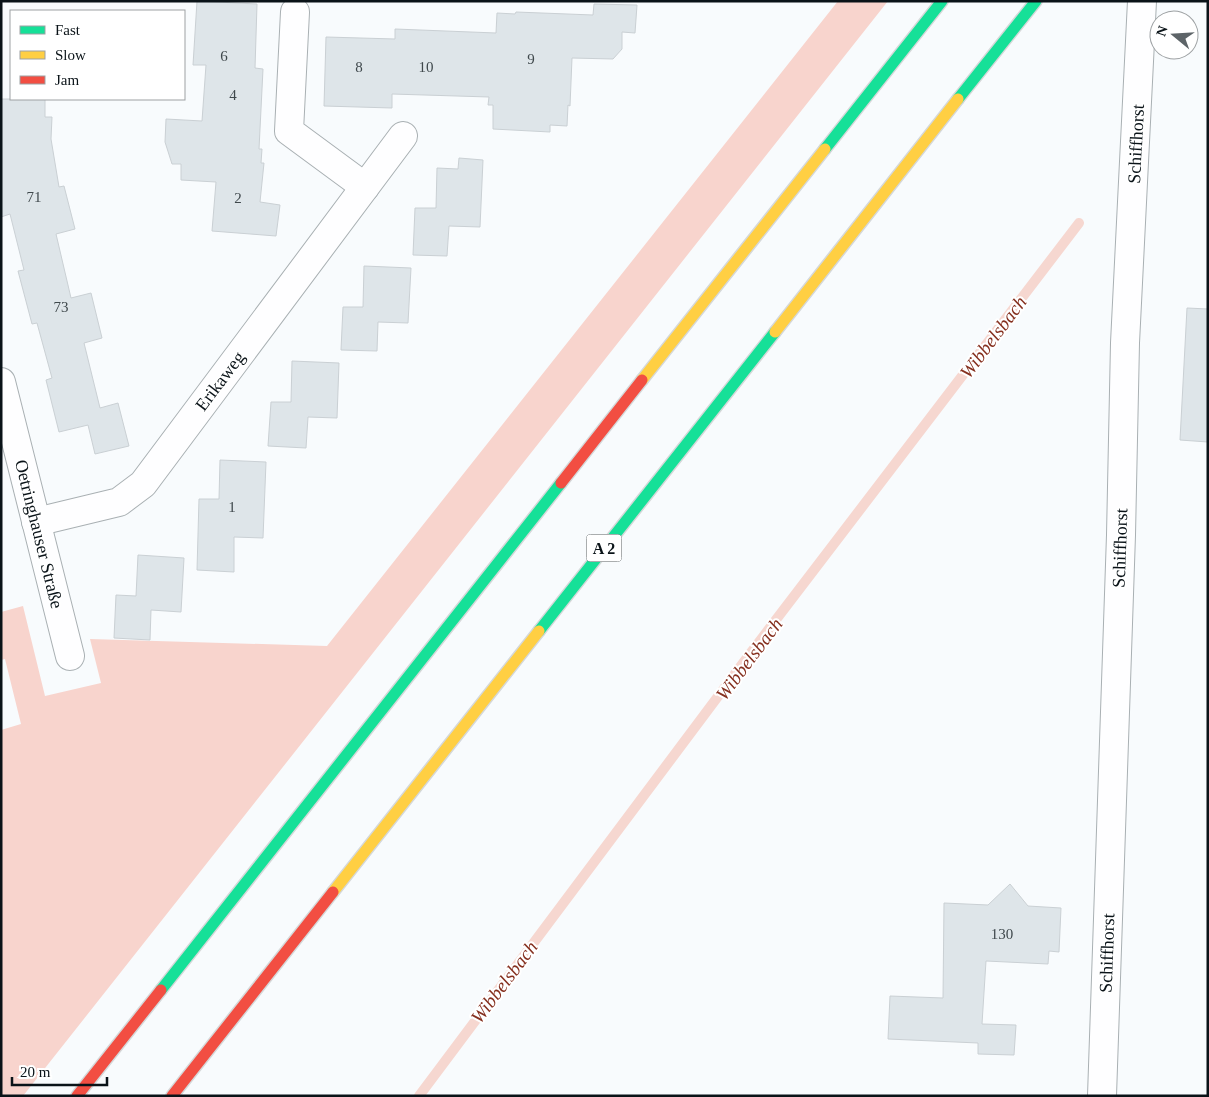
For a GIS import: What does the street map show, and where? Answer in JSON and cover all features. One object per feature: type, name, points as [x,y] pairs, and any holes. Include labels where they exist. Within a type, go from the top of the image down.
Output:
[{"type":"highway","points":[[77,1096],[942,1]]},
{"type":"highway","name":"A 2","points":[[172,1096],[1036,1]]},
{"type":"street","name":"Schiffhorst","points":[[1102,1096],[1121,535],[1125,343],[1142,1]]},
{"type":"street","points":[[295,12],[289,131],[365,187]]},
{"type":"street","name":"Erikaweg","points":[[36,522],[118,502],[143,484],[403,136]]},
{"type":"street","name":"Oetringhauser Straße","points":[[1,382],[70,656]]},
{"type":"shaded area","points":[[838,1],[888,1],[23,1096],[1,1096],[1,730],[21,724],[5,659],[1,660],[1,612],[23,606],[45,696],[101,683],[90,639],[327,646]]},
{"type":"building","points":[[197,1],[257,4],[255,68],[263,69],[259,149],[262,149],[261,163],[264,163],[260,202],[280,205],[276,236],[212,231],[216,182],[181,180],[181,164],[172,164],[165,142],[166,119],[202,121],[206,65],[193,65]]},
{"type":"building","points":[[594,4],[637,5],[635,33],[622,32],[622,49],[613,59],[572,58],[570,106],[568,105],[567,126],[550,125],[550,132],[493,129],[493,105],[488,105],[489,97],[392,94],[392,108],[324,106],[326,37],[395,39],[395,29],[496,33],[497,13],[593,15]]},
{"type":"building","points":[[1,99],[45,100],[45,117],[52,117],[51,139],[59,187],[64,186],[75,229],[56,234],[71,298],[91,293],[102,338],[84,343],[100,408],[118,403],[129,446],[95,454],[88,425],[59,432],[46,380],[52,378],[37,323],[32,324],[18,271],[24,270],[10,214],[1,217]]},
{"type":"building","points":[[459,158],[483,160],[480,227],[449,226],[447,256],[413,255],[415,208],[436,208],[437,168],[458,169]]},
{"type":"building","points":[[364,266],[411,268],[408,323],[378,322],[377,351],[341,350],[343,307],[363,307]]},
{"type":"building","points":[[1187,308],[1208,309],[1208,442],[1180,440]]},
{"type":"building","points":[[292,361],[339,363],[337,418],[308,417],[306,448],[268,446],[271,402],[291,402]]},
{"type":"building","points":[[220,460],[266,462],[263,538],[234,537],[234,572],[197,570],[199,499],[219,499]]},
{"type":"building","points":[[138,555],[184,558],[181,612],[151,610],[150,640],[114,638],[116,595],[136,596]]},
{"type":"building","points":[[1010,884],[1028,906],[1061,908],[1059,952],[1049,951],[1048,964],[986,961],[982,1024],[1016,1025],[1014,1055],[978,1054],[978,1043],[888,1039],[890,996],[943,998],[944,903],[988,905]]},
{"type":"waterway","name":"Wibbelsbach","points":[[419,1096],[749,655],[1079,223]]},
{"type":"traffic: fast","points":[[825,149],[942,1]]},
{"type":"traffic: fast","points":[[958,99],[1036,1]]},
{"type":"traffic: fast","points":[[539,631],[775,332]]},
{"type":"traffic: fast","points":[[161,990],[561,483]]},
{"type":"traffic: slow","points":[[775,332],[958,99]]},
{"type":"traffic: slow","points":[[642,380],[825,149]]},
{"type":"traffic: slow","points":[[333,892],[539,631]]},
{"type":"traffic: jam","points":[[561,483],[642,380]]},
{"type":"traffic: jam","points":[[172,1096],[333,892]]},
{"type":"traffic: jam","points":[[77,1096],[161,990]]}]
